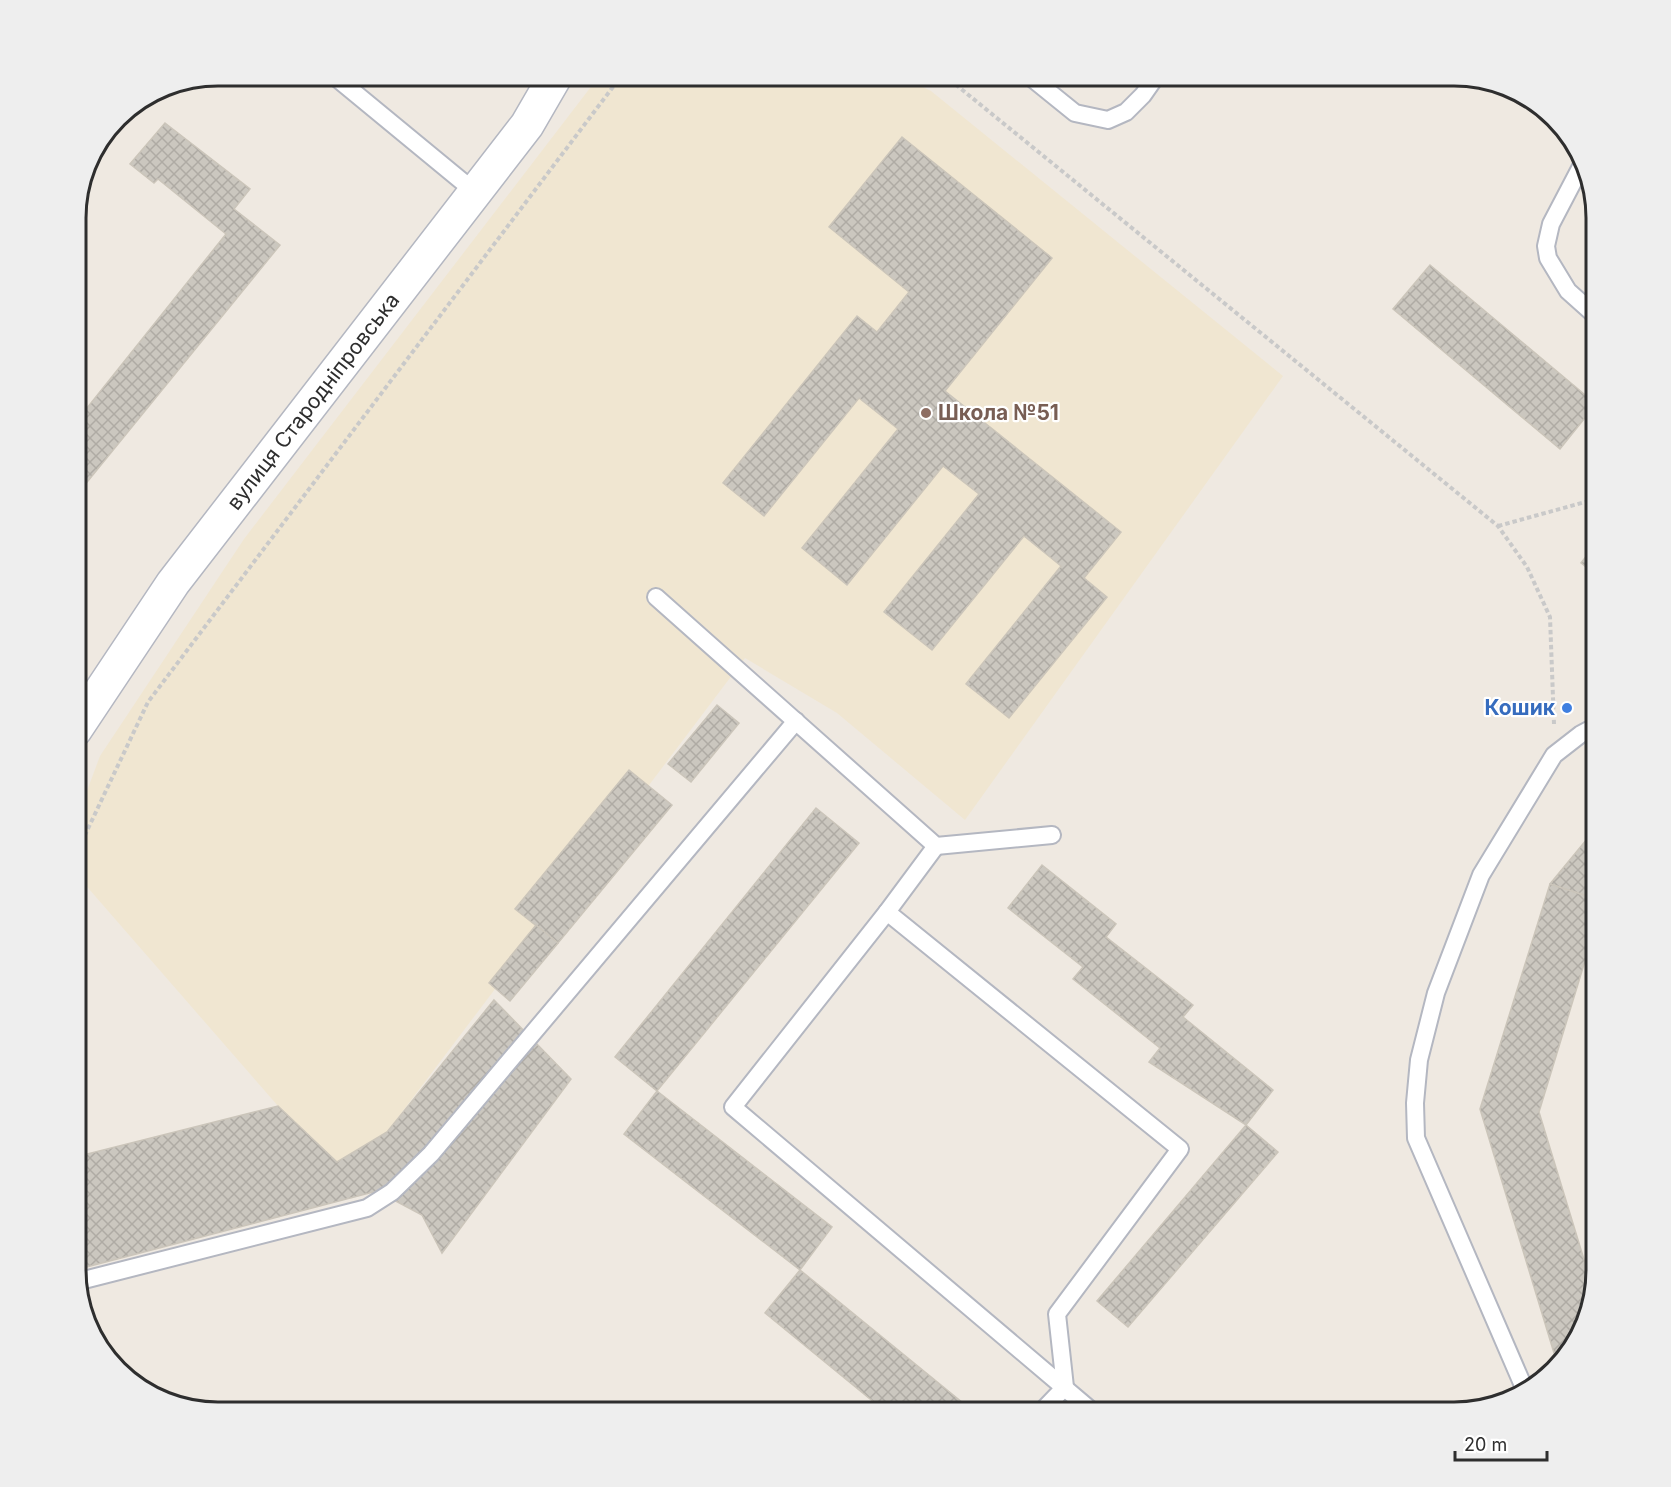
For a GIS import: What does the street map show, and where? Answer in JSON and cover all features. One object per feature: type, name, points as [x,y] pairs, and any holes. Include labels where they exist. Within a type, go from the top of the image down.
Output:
[{"type":"street","name":"вулиця Стародніпровська","points":[[86,714],[173,583],[527,125],[550,85]]},
{"type":"lane","points":[[345,85],[475,192]]},
{"type":"lane","points":[[1040,85],[1075,113],[1108,120],[1126,112],[1150,85]]},
{"type":"lane","points":[[1577,174],[1551,224],[1546,246],[1548,258],[1568,291],[1585,306]]},
{"type":"lane","points":[[656,597],[936,846],[1052,835]]},
{"type":"lane","points":[[86,1279],[367,1208],[392,1192],[431,1154],[796,721]]},
{"type":"lane","points":[[1522,1382],[1416,1138],[1415,1103],[1419,1060],[1436,993],[1481,875],[1554,755],[1585,732]]},
{"type":"lane","points":[[936,846],[887,912],[733,1107],[1082,1402]]},
{"type":"lane","points":[[887,912],[1180,1149],[1057,1314],[1065,1386],[1050,1402]]},
{"type":"path","points":[[86,833],[148,702],[614,85]]},
{"type":"path","points":[[956,85],[1498,526],[1527,567],[1550,617],[1554,755]]},
{"type":"path","points":[[1498,526],[1585,502]]},
{"type":"shaded area","points":[[592,85],[919,85],[931,91],[1283,376],[965,820],[837,713],[745,658],[387,1132],[337,1162],[278,1106],[86,886],[86,794],[100,756],[244,539]]},
{"type":"building","points":[[165,123],[250,189],[234,209],[280,245],[86,483],[86,409],[226,234],[158,179],[154,183],[130,164]]},
{"type":"building","name":"Школа №51","points":[[902,137],[1052,258],[945,391],[1121,532],[1084,578],[1107,597],[1009,718],[966,684],[1061,566],[1024,536],[932,650],[884,612],[979,494],[943,466],[847,585],[802,548],[898,429],[859,398],[764,516],[723,483],[857,316],[877,332],[909,292],[829,227]]},
{"type":"building","points":[[1430,265],[1585,395],[1585,418],[1560,449],[1393,309]]},
{"type":"building","points":[[717,705],[739,723],[691,782],[668,764]]},
{"type":"building","points":[[629,770],[672,805],[558,943],[515,909]]},
{"type":"building","points":[[816,808],[859,843],[657,1091],[615,1057]]},
{"type":"building","points":[[1586,841],[1586,896],[1550,884]]},
{"type":"building","points":[[1042,865],[1116,924],[1106,937],[1193,1005],[1183,1017],[1273,1090],[1246,1125],[1149,1062],[1160,1048],[1073,979],[1083,967],[1008,908]]},
{"type":"building","points":[[1550,884],[1586,896],[1586,959],[1539,1112],[1586,1266],[1581,1304],[1568,1336],[1555,1354],[1554,1353],[1480,1109]]},
{"type":"building","points":[[536,925],[558,943],[510,1001],[489,983]]},
{"type":"building","points":[[494,1000],[571,1079],[442,1253],[422,1215],[377,1191],[86,1267],[86,1154],[278,1106],[337,1162],[387,1132]]},
{"type":"building","points":[[657,1091],[832,1227],[800,1270],[624,1134]]},
{"type":"building","points":[[1246,1125],[1278,1152],[1128,1327],[1097,1301]]},
{"type":"building","points":[[800,1270],[962,1402],[874,1402],[765,1313]]},
{"type":"place","name":"Школа №51","points":[[926,413]]},
{"type":"place","name":"Кошик","points":[[1567,708]]}]
